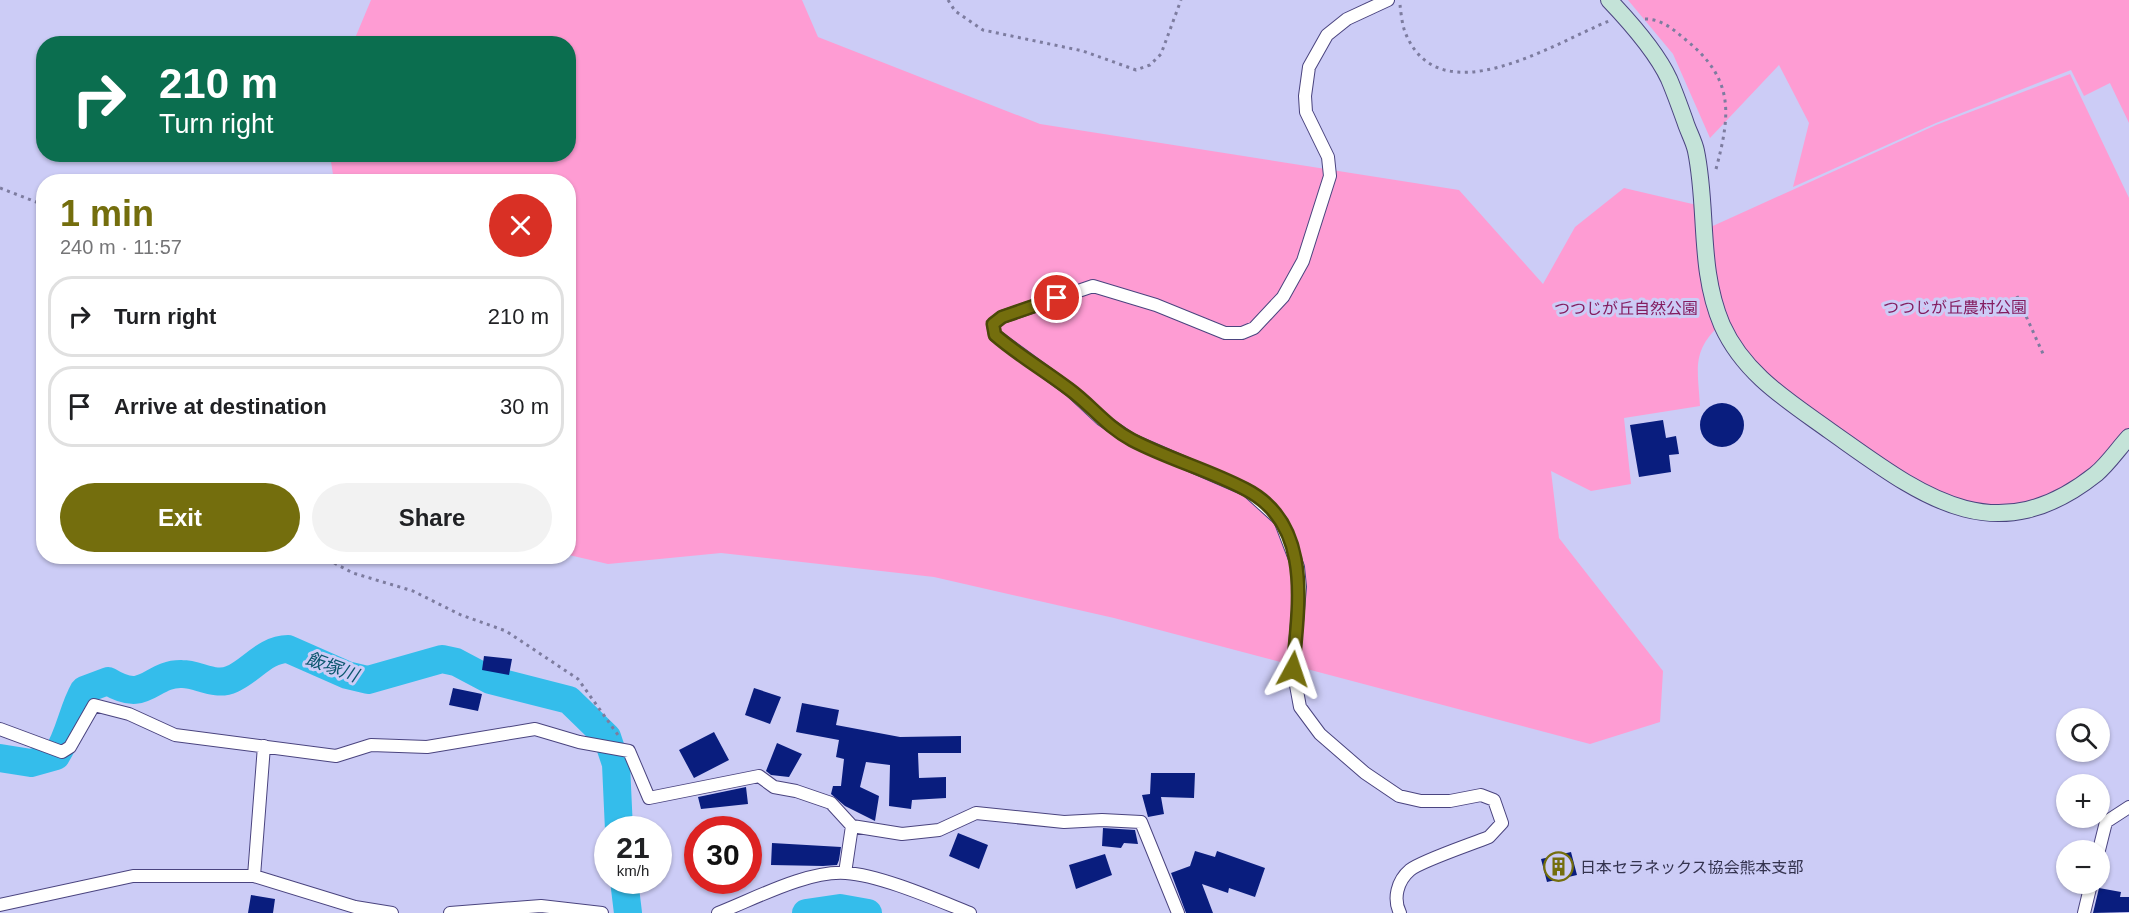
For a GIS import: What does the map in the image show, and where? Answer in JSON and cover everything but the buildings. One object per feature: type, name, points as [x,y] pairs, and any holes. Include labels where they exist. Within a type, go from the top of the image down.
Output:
[{"type":"street","points":[[1388,0],[1347,19],[1327,35],[1310,67],[1305,96],[1306,112],[1328,156],[1330,176],[1303,261],[1283,297],[1254,327],[1242,333],[1225,333],[1156,305],[1094,286],[1002,317],[993,324],[995,335],[1012,350],[1070,390],[1132,440],[1247,490],[1280,520],[1298,567],[1300,587],[1293,669],[1300,707],[1320,734],[1365,773],[1399,796],[1421,801],[1450,801],[1481,795],[1494,800],[1502,823],[1497,831],[1489,837],[1409,870],[1396,892],[1395,904],[1400,913]]},
{"type":"street","points":[[1609,0],[1627,18],[1668,77],[1696,150],[1707,276],[1722,324],[1738,354],[1764,384],[1900,480],[1927,496],[1956,508],[1993,514],[2020,511],[2048,504],[2071,492],[2098,473],[2129,437]]},
{"type":"street","points":[[0,729],[62,752],[70,747],[94,705],[129,714],[176,735],[336,756],[371,745],[427,747],[535,729],[579,742],[629,751],[648,798],[759,776],[774,787],[796,791],[831,803],[852,826],[902,834],[939,830],[976,813],[1064,822],[1102,820],[1141,822],[1178,913]]},
{"type":"street","points":[[254,876],[264,746]]},
{"type":"street","points":[[2102,840],[2106,822],[2129,807]]},
{"type":"street","points":[[845,873],[852,826]]},
{"type":"street","points":[[718,913],[807,879],[845,873],[928,896],[970,913]]},
{"type":"street","points":[[0,905],[133,876],[254,876],[355,907],[392,913]]},
{"type":"street","points":[[2084,913],[2089,894]]},
{"type":"street","points":[[450,913],[541,906],[602,913]]},
{"type":"path","points":[[948,0],[955,11],[983,30],[1083,51],[1136,70],[1150,65],[1161,54],[1181,0]]},
{"type":"path","points":[[1399,0],[1405,32],[1428,64],[1444,71],[1466,74],[1533,55],[1605,23],[1627,18],[1651,19],[1667,25],[1710,61],[1722,87],[1727,109],[1723,144],[1714,175]]},
{"type":"path","points":[[0,188],[36,202]]},
{"type":"path","points":[[2017,296],[2043,356]]},
{"type":"path","points":[[336,564],[353,573],[413,591],[461,615],[506,631],[578,679],[629,751]]},
{"type":"green space","points":[[371,0],[802,0],[818,37],[1040,124],[1459,190],[1543,284],[1575,227],[1624,188],[1701,206],[1704,230],[1936,125],[2070,74],[2129,198],[2129,437],[2048,504],[1957,508],[1764,384],[1721,324],[1705,343],[1698,361],[1700,406],[1624,418],[1631,484],[1591,491],[1551,471],[1559,538],[1663,671],[1660,722],[1590,744],[1114,618],[934,577],[721,553],[608,564],[576,557],[576,174],[333,174],[331,162],[576,162],[576,36],[356,36]]},
{"type":"green space","points":[[1628,0],[2129,0],[2129,123],[2110,83],[2084,96],[2071,70],[1936,123],[1793,187],[1809,123],[1779,65],[1710,138],[1673,54]]},
{"type":"waterway","name":"飯塚川","points":[[0,758],[31,763],[56,756],[65,740],[84,690],[108,681],[121,688],[132,690],[148,686],[171,675],[182,674],[219,682],[226,681],[239,675],[265,656],[288,649],[347,675],[368,680],[442,659],[456,662],[490,680],[569,700],[607,737],[616,764],[618,816]]},
{"type":"waterway","name":"飯塚川","points":[[626,894],[628,913]]},
{"type":"waterway","name":"飯塚川","points":[[806,913],[840,908],[868,913]]},
{"type":"place","name":"日本セラネックス協会熊本支部","points":[[1559,867]]},
{"type":"route","points":[[1057,298],[1002,317],[993,324],[995,335],[1012,350],[1070,390],[1101,419],[1132,440],[1247,490],[1280,520],[1298,567],[1300,587],[1293,669]]},
{"type":"park label","name":"つつじが丘農村公園","points":[[1955,307]]},
{"type":"park label","name":"つつじが丘自然公園","points":[[1626,308]]}]
